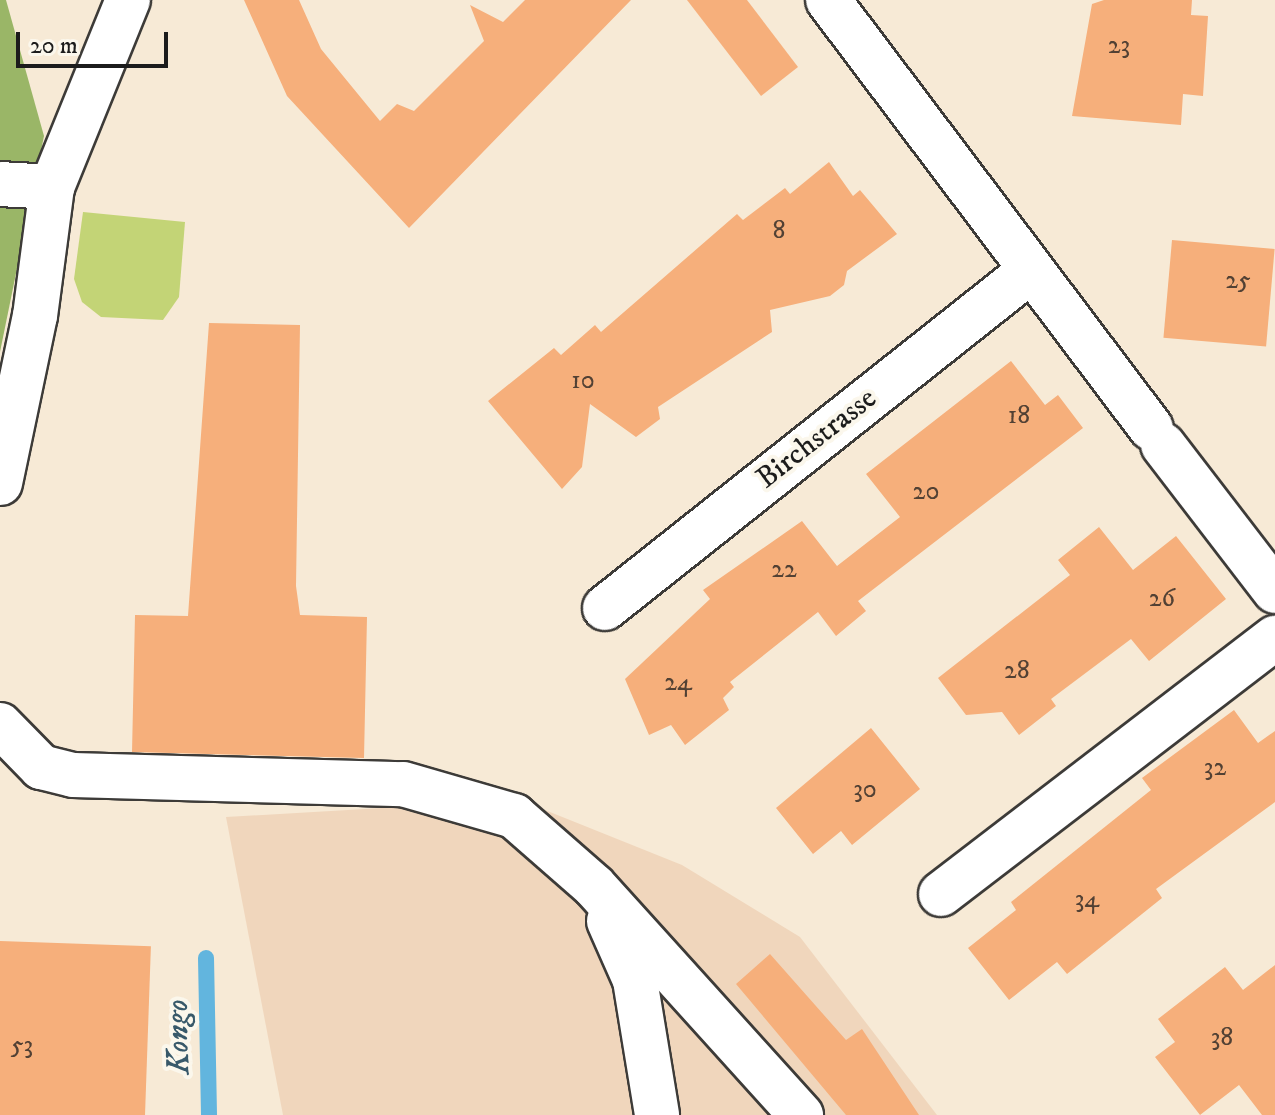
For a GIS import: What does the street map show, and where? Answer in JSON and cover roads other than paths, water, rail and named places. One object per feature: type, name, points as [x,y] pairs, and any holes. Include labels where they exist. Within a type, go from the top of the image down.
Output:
[{"type":"street","points":[[0,483],[35,316],[52,187],[128,0]]},
{"type":"street","points":[[828,0],[1275,591]]},
{"type":"street","points":[[0,184],[52,187]]},
{"type":"street","name":"Birchstrasse","points":[[605,608],[1030,271]]},
{"type":"street","points":[[941,894],[1275,638]]},
{"type":"street","points":[[0,725],[41,767],[73,775],[403,784],[514,816],[594,886],[801,1115]]},
{"type":"street","points":[[594,886],[635,980],[657,1115]]},
{"type":"waterway","name":"Kongo","points":[[206,958],[209,1115]]}]
